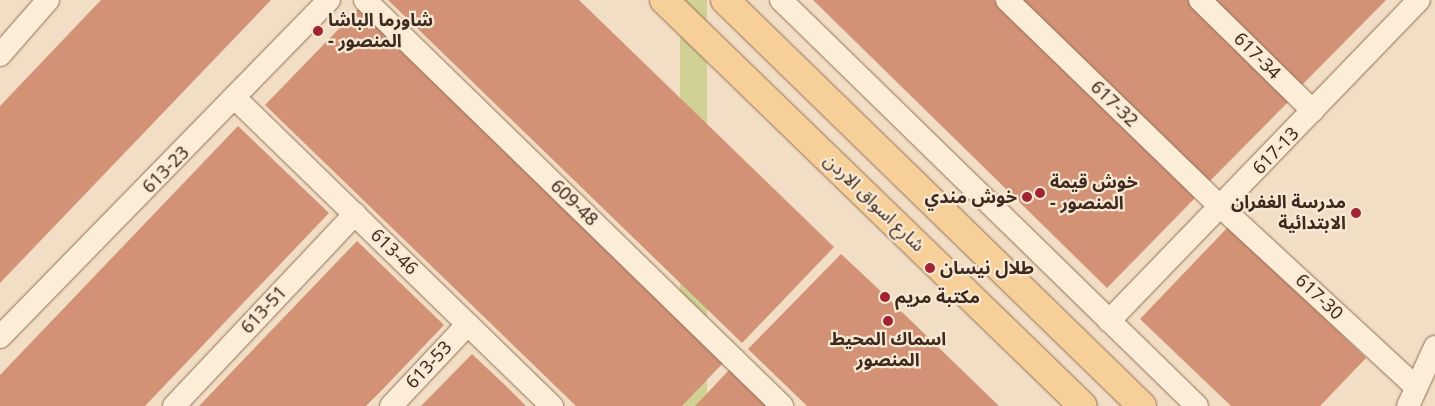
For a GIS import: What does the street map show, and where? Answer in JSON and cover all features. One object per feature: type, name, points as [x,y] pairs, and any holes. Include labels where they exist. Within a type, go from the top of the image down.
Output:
[{"type":"main road","name":"شارع اسواق الاردن","points":[[664,0],[1083,406]]},
{"type":"main road","points":[[725,0],[1142,406]]},
{"type":"street","points":[[0,56],[48,0]]},
{"type":"street","name":"613-23","points":[[0,337],[236,99],[329,0]]},
{"type":"street","name":"609-48","points":[[365,0],[782,406]]},
{"type":"street","points":[[781,0],[1197,406]]},
{"type":"street","name":"617-32","points":[[1007,0],[1222,208]]},
{"type":"street","name":"617-34","points":[[1200,0],[1313,111]]},
{"type":"street","name":"617-13","points":[[1109,321],[1222,208],[1313,111],[1410,3]]},
{"type":"street","name":"613-46","points":[[236,99],[552,406]]},
{"type":"street","name":"617-30","points":[[1222,208],[1412,397]]},
{"type":"street","name":"613-51","points":[[174,406],[355,214]]},
{"type":"street","name":"613-53","points":[[391,406],[468,324]]},
{"type":"street","points":[[1412,397],[1435,347]]},
{"type":"green space","points":[[680,0],[707,0],[707,406],[680,406]]},
{"type":"building","points":[[101,0],[271,0],[0,283],[0,106]]},
{"type":"building","points":[[388,0],[579,0],[834,247],[742,343]]},
{"type":"building","points":[[813,0],[994,0],[1195,198],[1107,288]]},
{"type":"building","points":[[1020,0],[1189,0],[1291,99],[1207,184]]},
{"type":"building","points":[[1215,0],[1386,0],[1302,85]]},
{"type":"building","points":[[358,9],[723,363],[682,406],[576,406],[265,105]]},
{"type":"building","points":[[238,126],[329,213],[145,406],[0,406],[0,375]]},
{"type":"building","points":[[1229,226],[1366,358],[1320,406],[1231,406],[1140,319]]},
{"type":"building","points":[[357,241],[444,325],[383,389],[366,406],[199,406]]},
{"type":"building","points":[[841,254],[999,406],[807,406],[748,349]]},
{"type":"building","points":[[472,354],[506,386],[526,406],[421,406]]},
{"type":"building","points":[[730,369],[768,406],[695,406]]},
{"type":"place","name":"شاورما الباشا - المنصور","points":[[318,31]]},
{"type":"place","name":"خوش قيمة - المنصور","points":[[1040,193]]},
{"type":"place","name":"خوش مندي","points":[[1027,197]]},
{"type":"place","name":"مدرسة الغفران الابتدائية","points":[[1356,213]]},
{"type":"place","name":"طلال نيسان","points":[[930,268]]},
{"type":"place","name":"مكتبة مريم","points":[[885,297]]},
{"type":"place","name":"اسماك المحيط المنصور","points":[[888,321]]}]
